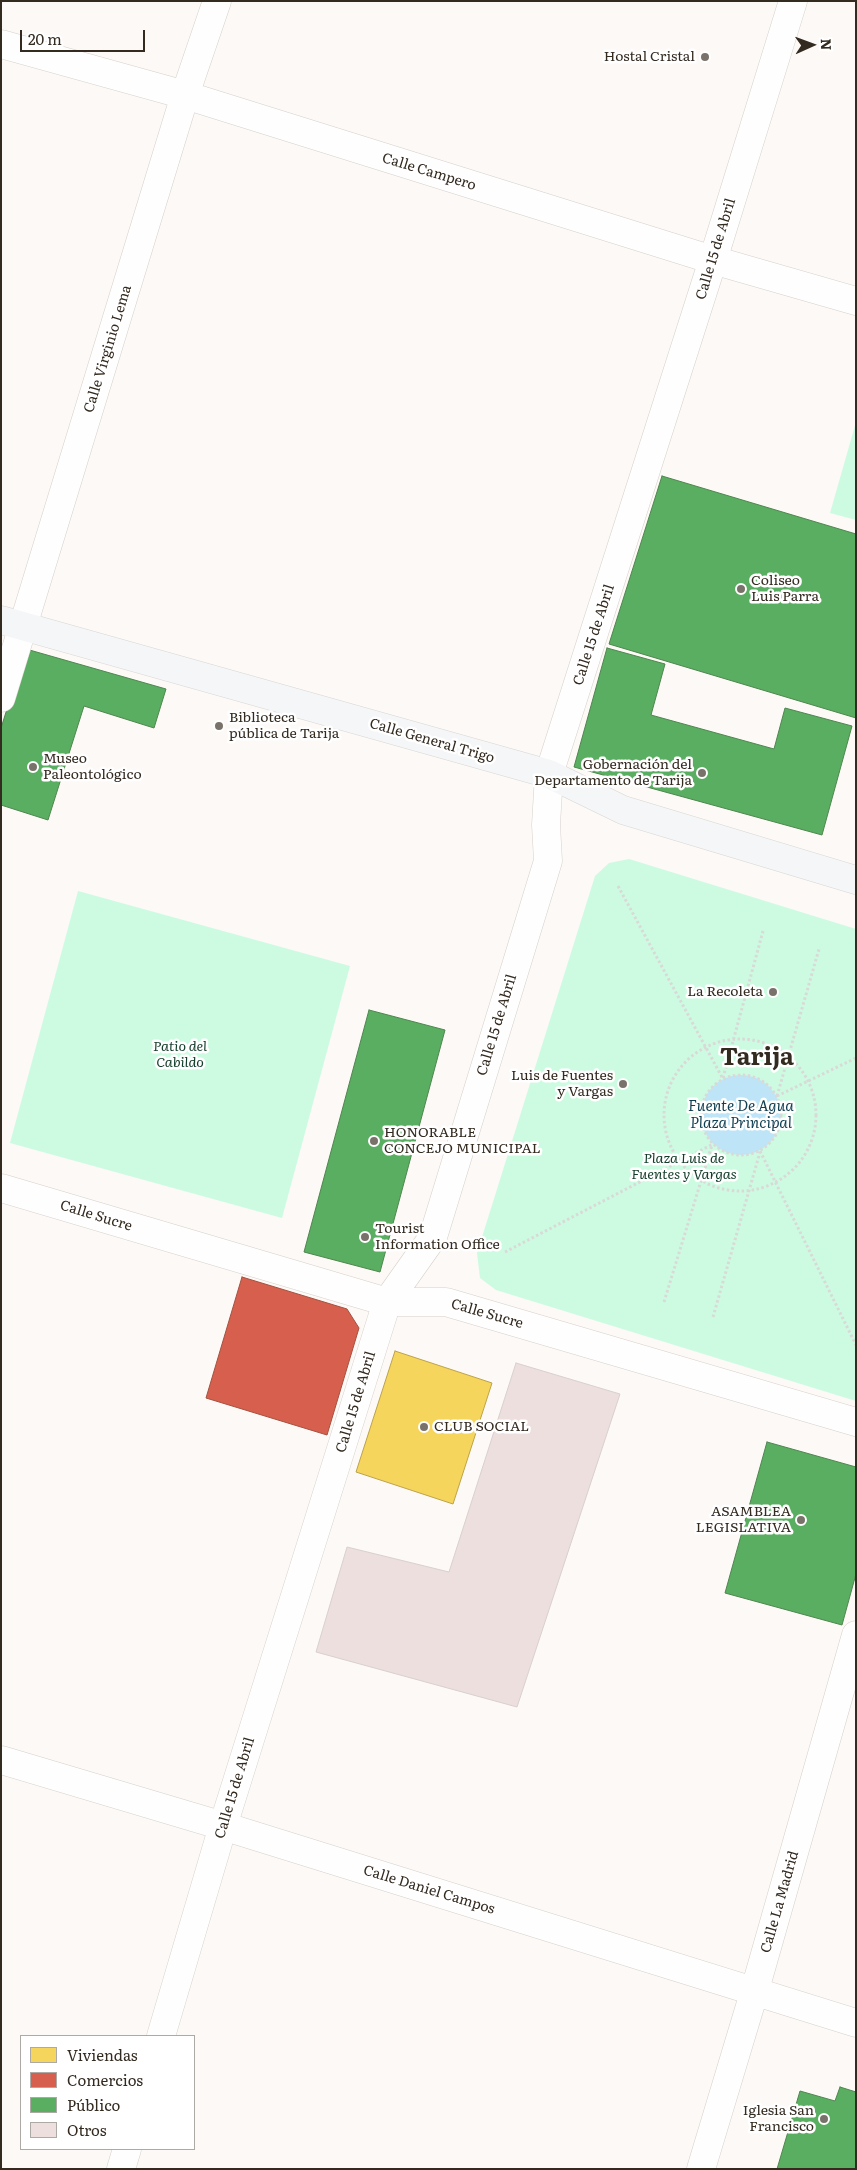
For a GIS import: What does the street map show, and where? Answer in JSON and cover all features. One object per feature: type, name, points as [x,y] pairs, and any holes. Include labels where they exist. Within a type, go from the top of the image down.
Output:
[{"type":"main road","name":"Calle General Trigo","points":[[12,623],[549,774],[623,810],[856,880]]},
{"type":"street","name":"Calle Virginio Lema","points":[[1,698],[12,623],[216,1]]},
{"type":"street","name":"Calle 15 de Abril","points":[[160,2035],[223,1826],[387,1302],[433,1237],[548,861],[546,825],[549,774],[713,260],[793,1]]},
{"type":"street","name":"Calle Campero","points":[[1,44],[185,95],[713,260],[856,302]]},
{"type":"street","name":"Calle Sucre","points":[[1,1188],[387,1302],[446,1302],[856,1422]]},
{"type":"street","name":"Calle La Madrid","points":[[701,2169],[754,1992],[856,1635]]},
{"type":"street","name":"Calle Daniel Campos","points":[[1,1760],[223,1826],[856,2023]]},
{"type":"street","points":[[122,2169],[127,2150]]},
{"type":"path","points":[[618,886],[723,1079]]},
{"type":"path","points":[[723,1079],[763,931]]},
{"type":"path","points":[[777,1096],[819,948]]},
{"type":"path","points":[[734,1038],[753,1040],[771,1045],[788,1055],[800,1067],[809,1081],[816,1104],[815,1128],[808,1150],[794,1168],[776,1183],[749,1191],[724,1190],[701,1181],[679,1161],[669,1142],[664,1120],[666,1098],[674,1077],[688,1059],[706,1046],[734,1038]]},
{"type":"path","points":[[777,1096],[856,1058]]},
{"type":"path","points":[[735,1074],[748,1075],[760,1079],[777,1096],[781,1108],[781,1121],[777,1133],[770,1144],[760,1151],[748,1156],[735,1156],[722,1152],[713,1144],[703,1128],[701,1109],[705,1096],[713,1086],[723,1079],[735,1074]]},
{"type":"path","points":[[505,1252],[713,1144]]},
{"type":"path","points":[[664,1302],[713,1144]]},
{"type":"path","points":[[760,1151],[856,1345]]},
{"type":"path","points":[[713,1317],[760,1151]]},
{"type":"green space","points":[[856,422],[856,520],[830,513]]},
{"type":"green space","name":"Plaza Luis de Fuentes y Vargas","points":[[629,859],[856,929],[856,1401],[496,1290],[480,1278],[477,1253],[595,876],[609,863]]},
{"type":"green space","name":"Patio del Cabildo","points":[[78,891],[350,966],[282,1218],[10,1143]]},
{"type":"water","name":"Fuente De Agua Plaza Principal","points":[[733,1075],[749,1075],[770,1086],[781,1107],[781,1123],[770,1144],[749,1155],[733,1155],[719,1149],[707,1137],[701,1123],[701,1107],[707,1093],[719,1081]]},
{"type":"building: Viviendas","name":"CLUB SOCIAL","points":[[395,1351],[492,1383],[453,1504],[356,1472]]},
{"type":"building: Comercios","points":[[242,1277],[347,1309],[359,1328],[327,1435],[206,1398]]},
{"type":"building: Público","name":"Coliseo Luis Parra","points":[[662,476],[856,534],[856,718],[609,644]]},
{"type":"building: Público","points":[[607,648],[665,664],[651,715],[774,749],[785,708],[852,726],[822,835],[574,767]]},
{"type":"building: Público","name":"Museo Paleontológico","points":[[26,649],[166,689],[154,728],[84,706],[48,820],[1,805],[1,728]]},
{"type":"building: Público","name":"HONORABLE CONCEJO MUNICIPAL","points":[[369,1010],[445,1030],[380,1272],[304,1252]]},
{"type":"building: Público","name":"ASAMBLEA LEGISLATIVA","points":[[767,1442],[856,1467],[856,1574],[842,1625],[725,1593]]},
{"type":"building: Público","name":"Iglesia San Francisco","points":[[840,2087],[856,2092],[856,2169],[777,2169],[800,2091],[835,2101]]},
{"type":"building: Otros","points":[[516,1363],[620,1394],[517,1707],[316,1652],[347,1547],[449,1572]]},
{"type":"place","name":"Hostal Cristal","points":[[705,57]]},
{"type":"place","name":"Coliseo Luis Parra","points":[[741,589]]},
{"type":"place","name":"Biblioteca pública de Tarija","points":[[219,726]]},
{"type":"place","name":"Museo Paleontológico","points":[[33,767]]},
{"type":"place","name":"Gobernación del Departamento de Tarija","points":[[702,773]]},
{"type":"place","name":"La Recoleta","points":[[773,992]]},
{"type":"place","name":"Luis de Fuentes y Vargas","points":[[623,1084]]},
{"type":"place","name":"HONORABLE CONCEJO MUNICIPAL","points":[[374,1141]]},
{"type":"place","name":"Tourist Information Office","points":[[365,1237]]},
{"type":"place","name":"CLUB SOCIAL","points":[[424,1427]]},
{"type":"place","name":"ASAMBLEA LEGISLATIVA","points":[[801,1520]]},
{"type":"place","name":"Iglesia San Francisco","points":[[824,2119]]},
{"type":"district","name":"Tarija","points":[[757,1058]]}]
